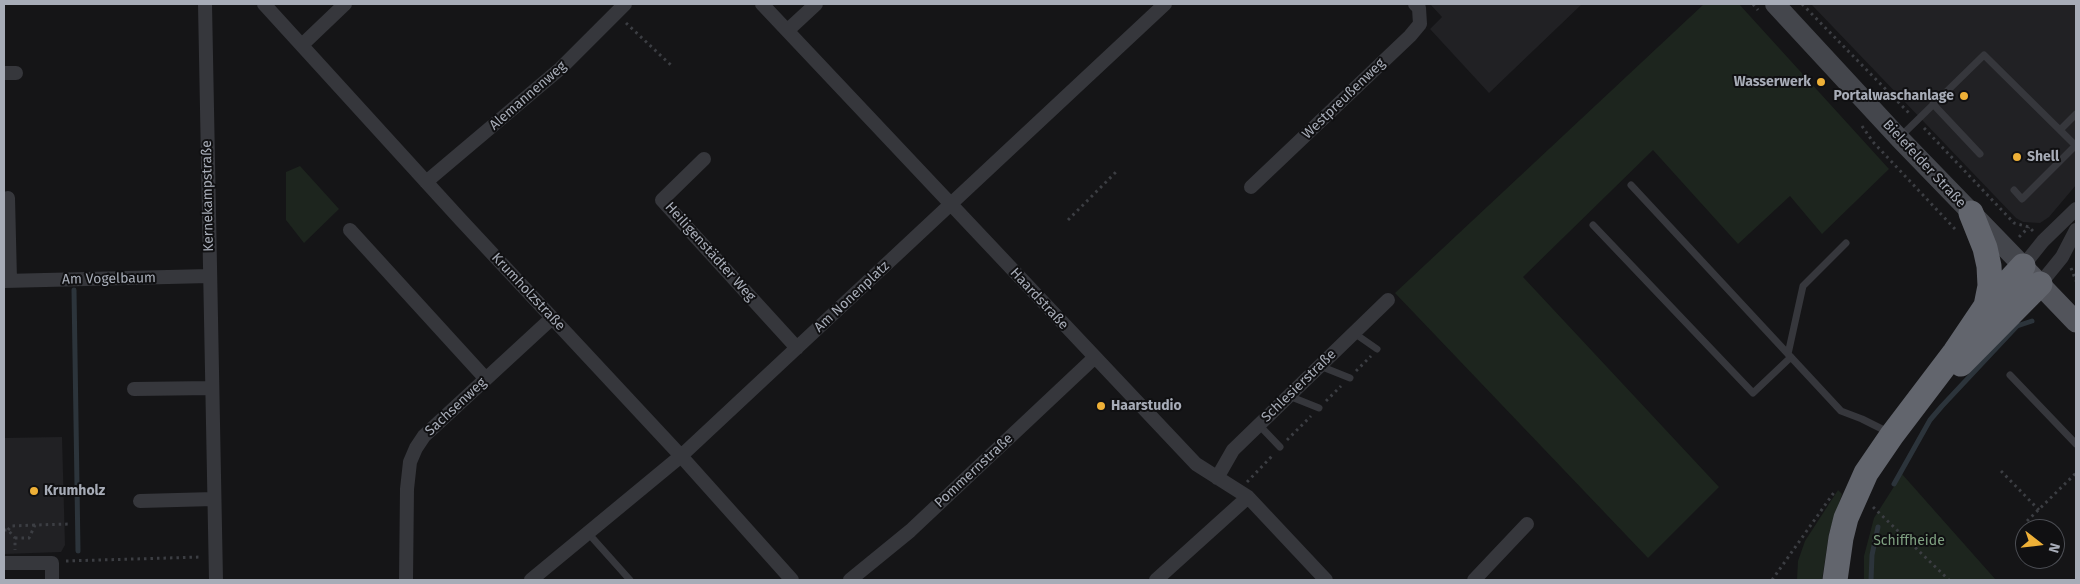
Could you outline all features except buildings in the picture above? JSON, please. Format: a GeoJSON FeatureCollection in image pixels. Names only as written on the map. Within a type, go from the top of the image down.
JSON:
{"type":"FeatureCollection","features":[{"type":"Feature","properties":{"kind":"highway"},"geometry":{"type":"LineString","coordinates":[[1971,213],[1985,248],[1988,266],[1990,286],[1986,306]]}},
{"type":"Feature","properties":{"kind":"highway"},"geometry":{"type":"LineString","coordinates":[[1835,580],[1841,538],[1855,495],[1866,473],[1892,435],[1955,352],[1986,306],[2023,266]]}},
{"type":"Feature","properties":{"kind":"highway"},"geometry":{"type":"LineString","coordinates":[[1843,580],[1849,539],[1862,499],[1888,455],[1907,428],[1965,361],[2040,284]]}},
{"type":"Feature","properties":{"kind":"main road","name":"Bielefelder Straße"},"geometry":{"type":"LineString","coordinates":[[1775,4],[1899,138],[2076,322]]}},
{"type":"Feature","properties":{"kind":"street","name":"Kernekampstraße"},"geometry":{"type":"LineString","coordinates":[[206,4],[209,276],[216,580]]}},
{"type":"Feature","properties":{"kind":"street","name":"Krumholzstraße"},"geometry":{"type":"LineString","coordinates":[[264,4],[426,182],[681,456],[792,580]]}},
{"type":"Feature","properties":{"kind":"street"},"geometry":{"type":"LineString","coordinates":[[302,45],[345,4]]}},
{"type":"Feature","properties":{"kind":"street","name":"Haardstraße"},"geometry":{"type":"LineString","coordinates":[[762,4],[1196,464],[1243,494],[1326,580]]}},
{"type":"Feature","properties":{"kind":"street"},"geometry":{"type":"LineString","coordinates":[[788,30],[816,4]]}},
{"type":"Feature","properties":{"kind":"street","name":"Am Nonenplatz"},"geometry":{"type":"LineString","coordinates":[[531,580],[681,456],[1165,4]]}},
{"type":"Feature","properties":{"kind":"street","name":"Westpreußenweg"},"geometry":{"type":"LineString","coordinates":[[1251,187],[1410,36],[1420,24],[1419,8],[1415,4]]}},
{"type":"Feature","properties":{"kind":"street","name":"Alemannenweg"},"geometry":{"type":"LineString","coordinates":[[426,182],[561,68],[621,8]]}},
{"type":"Feature","properties":{"kind":"street","name":"Heiligenstädter Weg"},"geometry":{"type":"LineString","coordinates":[[704,159],[662,200],[797,348]]}},
{"type":"Feature","properties":{"kind":"street","name":"Am Vogelbaum"},"geometry":{"type":"LineString","coordinates":[[8,198],[7,280],[209,276]]}},
{"type":"Feature","properties":{"kind":"street"},"geometry":{"type":"LineString","coordinates":[[2023,266],[2043,241],[2076,209]]}},
{"type":"Feature","properties":{"kind":"street"},"geometry":{"type":"LineString","coordinates":[[350,230],[486,379]]}},
{"type":"Feature","properties":{"kind":"street"},"geometry":{"type":"LineString","coordinates":[[2040,284],[2062,257],[2076,230]]}},
{"type":"Feature","properties":{"kind":"street","name":"Schlesierstraße"},"geometry":{"type":"LineString","coordinates":[[1217,478],[1233,450],[1388,300]]}},
{"type":"Feature","properties":{"kind":"street","name":"Sachsenweg"},"geometry":{"type":"LineString","coordinates":[[406,580],[407,489],[410,462],[416,448],[424,436],[552,318]]}},
{"type":"Feature","properties":{"kind":"street","name":"Pommernstraße"},"geometry":{"type":"LineString","coordinates":[[850,580],[910,531],[1094,358]]}},
{"type":"Feature","properties":{"kind":"street"},"geometry":{"type":"LineString","coordinates":[[134,389],[212,388]]}},
{"type":"Feature","properties":{"kind":"street"},"geometry":{"type":"LineString","coordinates":[[1156,580],[1243,494]]}},
{"type":"Feature","properties":{"kind":"street"},"geometry":{"type":"LineString","coordinates":[[140,501],[214,499]]}},
{"type":"Feature","properties":{"kind":"street"},"geometry":{"type":"LineString","coordinates":[[1474,580],[1526,524]]}},
{"type":"Feature","properties":{"kind":"street"},"geometry":{"type":"LineString","coordinates":[[9,563],[52,563],[52,580]]}},
{"type":"Feature","properties":{"kind":"lane"},"geometry":{"type":"LineString","coordinates":[[1899,138],[1984,55],[2076,145],[2022,199],[2014,190]]}},
{"type":"Feature","properties":{"kind":"lane"},"geometry":{"type":"LineString","coordinates":[[1933,104],[1980,154]]}},
{"type":"Feature","properties":{"kind":"lane"},"geometry":{"type":"LineString","coordinates":[[2060,130],[2076,114]]}},
{"type":"Feature","properties":{"kind":"lane"},"geometry":{"type":"LineString","coordinates":[[1631,185],[1841,411],[1886,429],[1892,435]]}},
{"type":"Feature","properties":{"kind":"lane"},"geometry":{"type":"LineString","coordinates":[[1593,225],[1753,393],[1790,356],[1803,286],[1846,243]]}},
{"type":"Feature","properties":{"kind":"lane"},"geometry":{"type":"LineString","coordinates":[[1354,333],[1378,349]]}},
{"type":"Feature","properties":{"kind":"lane"},"geometry":{"type":"LineString","coordinates":[[1320,366],[1350,378]]}},
{"type":"Feature","properties":{"kind":"lane"},"geometry":{"type":"LineString","coordinates":[[2010,375],[2076,444]]}},
{"type":"Feature","properties":{"kind":"lane"},"geometry":{"type":"LineString","coordinates":[[1289,396],[1319,408]]}},
{"type":"Feature","properties":{"kind":"lane"},"geometry":{"type":"LineString","coordinates":[[1259,425],[1280,447]]}},
{"type":"Feature","properties":{"kind":"lane"},"geometry":{"type":"LineString","coordinates":[[588,533],[630,580]]}},
{"type":"Feature","properties":{"kind":"path"},"geometry":{"type":"LineString","coordinates":[[621,8],[673,67]]}},
{"type":"Feature","properties":{"kind":"path"},"geometry":{"type":"LineString","coordinates":[[1068,220],[1116,172]]}},
{"type":"Feature","properties":{"kind":"path"},"geometry":{"type":"LineString","coordinates":[[1243,494],[1280,447],[1378,349]]}},
{"type":"Feature","properties":{"kind":"path"},"geometry":{"type":"LineString","coordinates":[[2001,471],[2039,510]]}},
{"type":"Feature","properties":{"kind":"path"},"geometry":{"type":"LineString","coordinates":[[2029,519],[2076,473]]}},
{"type":"Feature","properties":{"kind":"path"},"geometry":{"type":"LineString","coordinates":[[1772,580],[1836,490]]}},
{"type":"Feature","properties":{"kind":"path"},"geometry":{"type":"LineString","coordinates":[[1862,499],[1890,521],[1949,580]]}},
{"type":"Feature","properties":{"kind":"path"},"geometry":{"type":"LineString","coordinates":[[35,525],[29,538],[15,538],[6,530],[11,526],[35,525],[70,524]]}},
{"type":"Feature","properties":{"kind":"path"},"geometry":{"type":"LineString","coordinates":[[9,563],[15,538]]}},
{"type":"Feature","properties":{"kind":"path"},"geometry":{"type":"LineString","coordinates":[[52,563],[216,557]]}},
{"type":"Feature","properties":{"kind":"shaded area"},"geometry":{"type":"Polygon","coordinates":[[[1430,4],[1582,4],[1489,93],[1430,29],[1442,17],[1430,4]]]}},
{"type":"Feature","properties":{"kind":"shaded area"},"geometry":{"type":"Polygon","coordinates":[[[1811,4],[2076,4],[2076,185],[2049,217],[2040,223],[2023,222],[2016,218],[1811,4]]]}},
{"type":"Feature","properties":{"kind":"shaded area","name":"Krumholz"},"geometry":{"type":"Polygon","coordinates":[[[62,437],[65,545],[61,552],[4,554],[4,438],[62,437]]]}},
{"type":"Feature","properties":{"kind":"green space"},"geometry":{"type":"Polygon","coordinates":[[[1704,4],[1739,4],[1889,169],[1822,234],[1790,196],[1738,244],[1653,150],[1523,277],[1719,487],[1648,558],[1395,293],[1704,4]]]}},
{"type":"Feature","properties":{"kind":"green space"},"geometry":{"type":"Polygon","coordinates":[[[300,166],[339,209],[304,243],[286,220],[286,172],[300,166]]]}},
{"type":"Feature","properties":{"kind":"green space","name":"Schiffheide"},"geometry":{"type":"Polygon","coordinates":[[[1902,474],[1996,580],[1864,580],[1864,556],[1874,518],[1902,474]]]}},
{"type":"Feature","properties":{"kind":"green space"},"geometry":{"type":"Polygon","coordinates":[[[1838,490],[1842,494],[1829,533],[1822,580],[1797,580],[1798,561],[1805,541],[1838,490]]]}},
{"type":"Feature","properties":{"kind":"waterway"},"geometry":{"type":"LineString","coordinates":[[74,290],[78,551]]}},
{"type":"Feature","properties":{"kind":"waterway"},"geometry":{"type":"LineString","coordinates":[[1894,484],[1930,420],[2017,326],[2032,321]]}},
{"type":"Feature","properties":{"kind":"waterway"},"geometry":{"type":"LineString","coordinates":[[1871,580],[1872,555],[1878,527]]}},
{"type":"Feature","properties":{"kind":"place","name":"Wasserwerk"},"geometry":{"type":"Point","coordinates":[1821,82]}},
{"type":"Feature","properties":{"kind":"place","name":"Portalwaschanlage"},"geometry":{"type":"Point","coordinates":[1964,96]}},
{"type":"Feature","properties":{"kind":"place","name":"Shell"},"geometry":{"type":"Point","coordinates":[2017,157]}},
{"type":"Feature","properties":{"kind":"place","name":"Haarstudio"},"geometry":{"type":"Point","coordinates":[1101,406]}},
{"type":"Feature","properties":{"kind":"place","name":"Krumholz"},"geometry":{"type":"Point","coordinates":[34,491]}}]}
